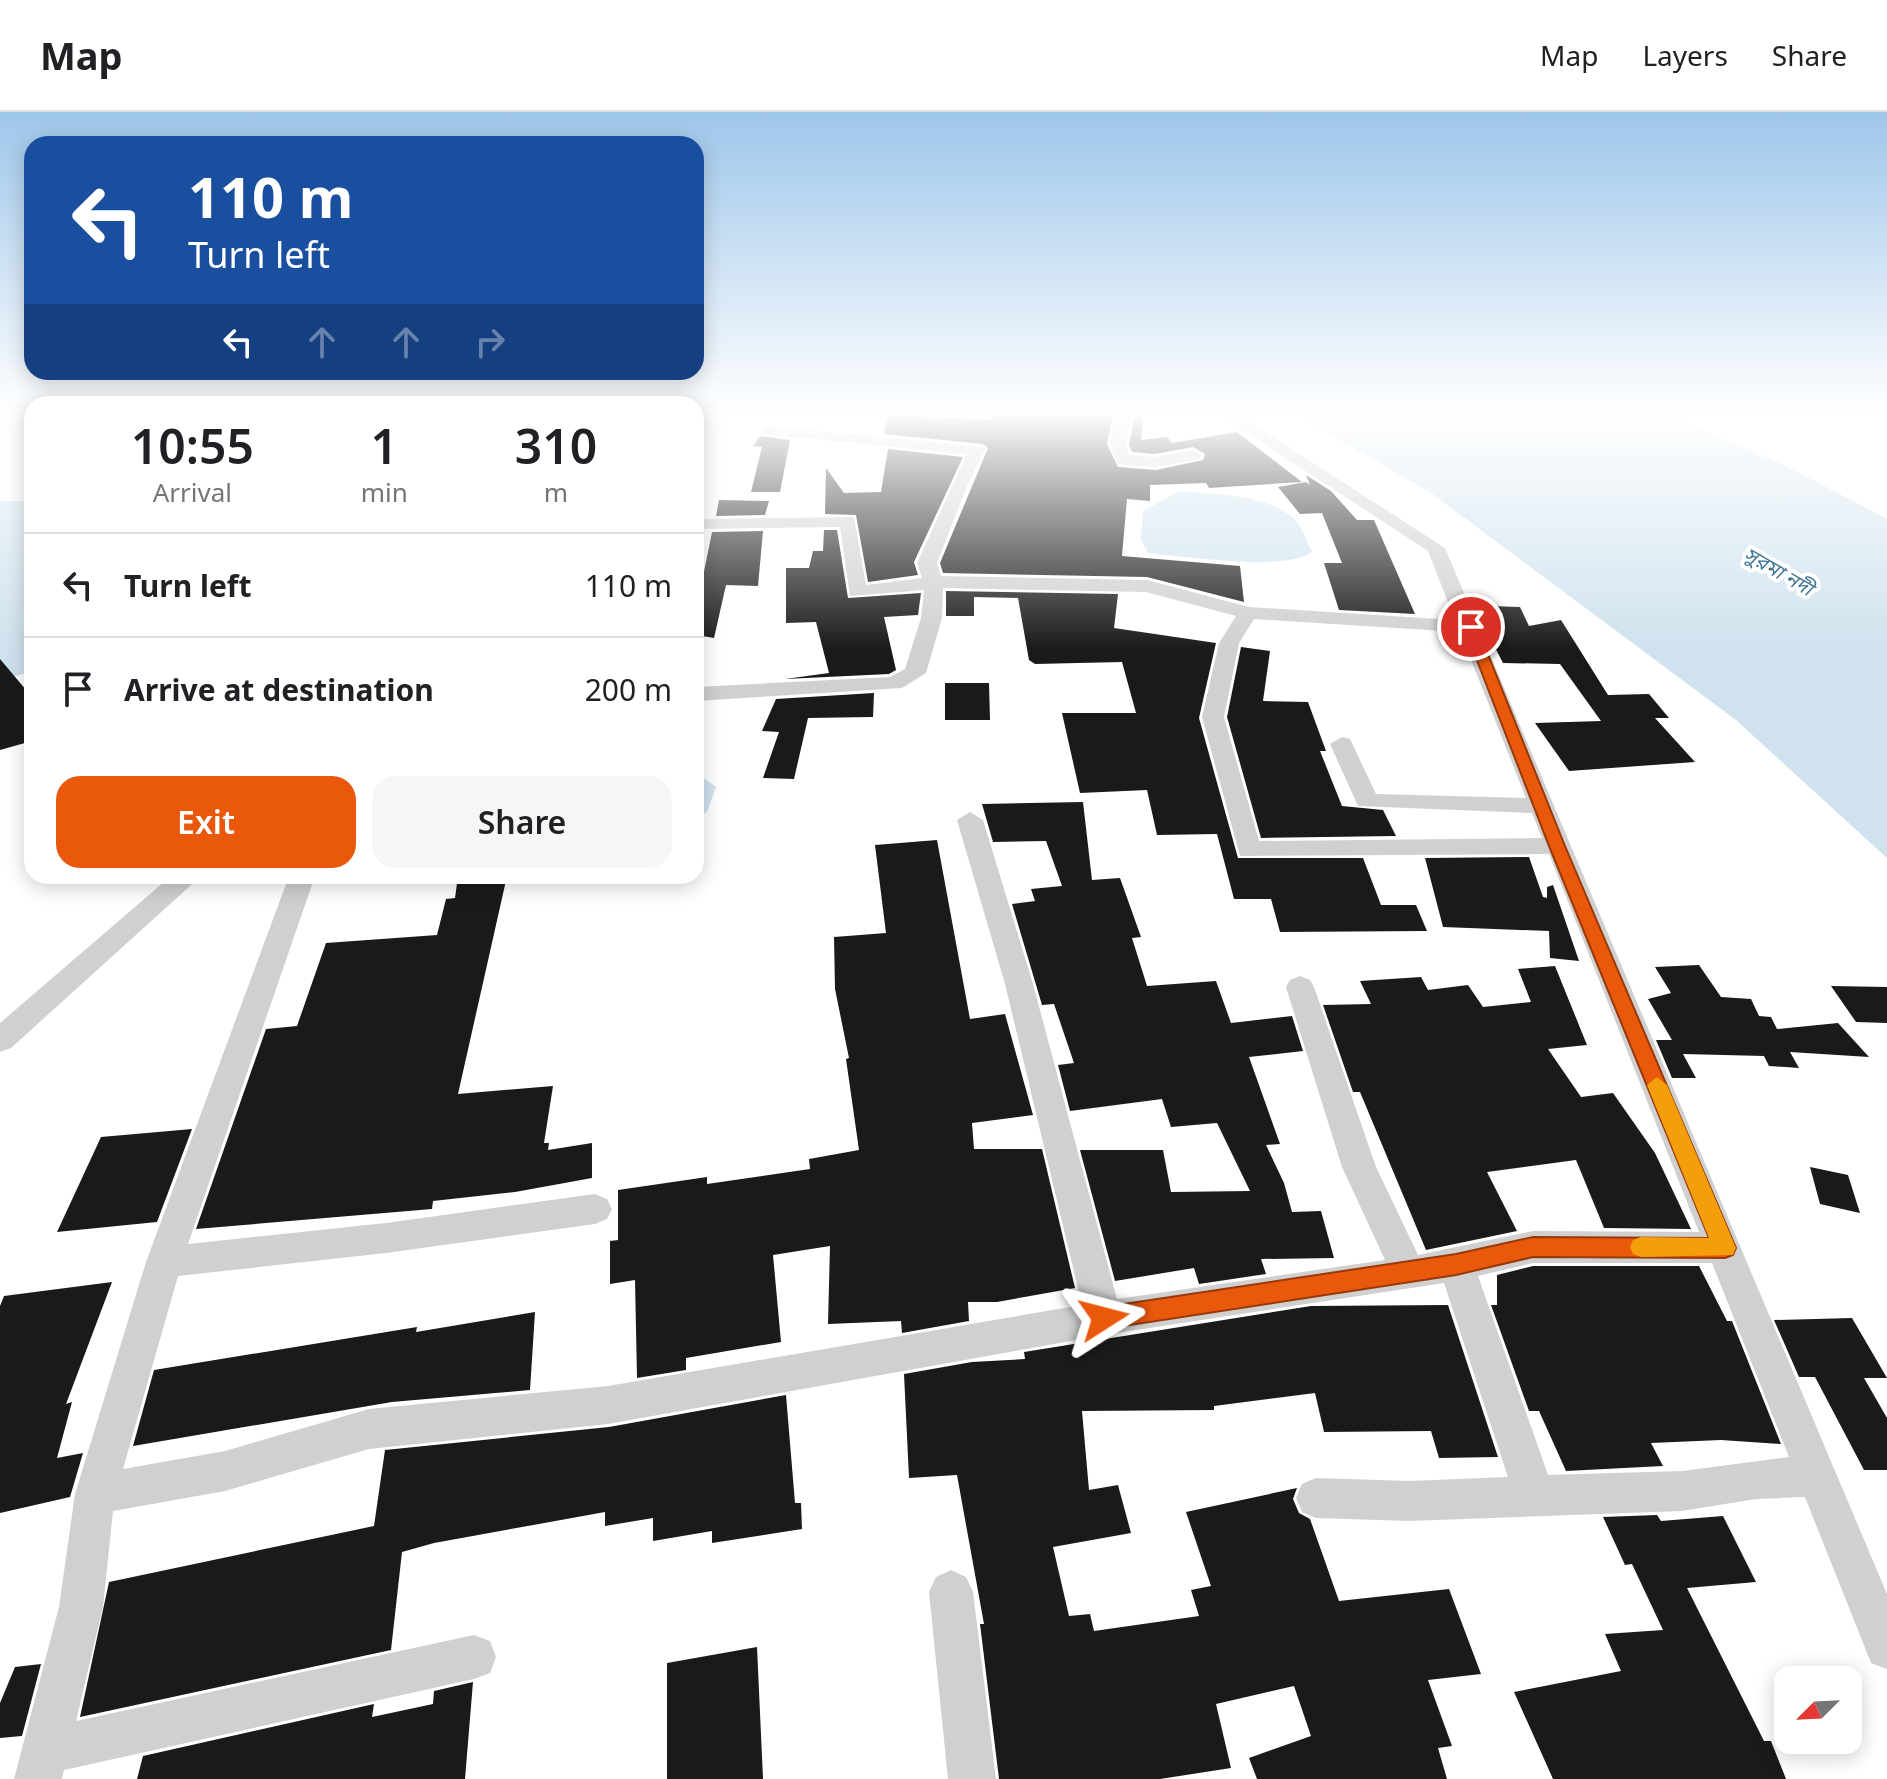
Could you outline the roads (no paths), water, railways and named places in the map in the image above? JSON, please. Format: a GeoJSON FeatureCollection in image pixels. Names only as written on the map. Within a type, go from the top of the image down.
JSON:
{"type":"FeatureCollection","features":[{"type":"Feature","properties":{"kind":"street"},"geometry":{"type":"LineString","coordinates":[[704,694],[894,683],[915,673],[932,619],[936,582],[927,563],[955,493]]}},
{"type":"Feature","properties":{"kind":"street"},"geometry":{"type":"LineString","coordinates":[[1350,493],[1436,548],[1887,1647]]}},
{"type":"Feature","properties":{"kind":"street"},"geometry":{"type":"LineString","coordinates":[[704,524],[848,521],[857,592],[936,582],[1147,586],[1248,613],[1471,627]]}},
{"type":"Feature","properties":{"kind":"street"},"geometry":{"type":"LineString","coordinates":[[1248,613],[1229,643],[1213,717],[1249,850],[1557,846]]}},
{"type":"Feature","properties":{"kind":"street"},"geometry":{"type":"LineString","coordinates":[[1342,744],[1367,801],[1541,806]]}},
{"type":"Feature","properties":{"kind":"street"},"geometry":{"type":"LineString","coordinates":[[970,820],[1019,984],[1104,1318]]}},
{"type":"Feature","properties":{"kind":"street"},"geometry":{"type":"LineString","coordinates":[[0,1040],[179,884]]}},
{"type":"Feature","properties":{"kind":"street"},"geometry":{"type":"LineString","coordinates":[[299,884],[164,1262],[95,1494],[81,1607],[42,1765],[474,1657]]}},
{"type":"Feature","properties":{"kind":"street"},"geometry":{"type":"LineString","coordinates":[[1300,987],[1359,1167],[1407,1270]]}},
{"type":"Feature","properties":{"kind":"street"},"geometry":{"type":"LineString","coordinates":[[164,1262],[386,1238],[595,1209]]}},
{"type":"Feature","properties":{"kind":"street"},"geometry":{"type":"LineString","coordinates":[[95,1494],[225,1471],[369,1429],[608,1405],[1104,1318],[1456,1265],[1533,1247],[1725,1248]]}},
{"type":"Feature","properties":{"kind":"street"},"geometry":{"type":"LineString","coordinates":[[1456,1265],[1534,1495]]}},
{"type":"Feature","properties":{"kind":"street"},"geometry":{"type":"LineString","coordinates":[[1316,1498],[1409,1501],[1682,1491],[1756,1479],[1817,1476]]}},
{"type":"Feature","properties":{"kind":"street"},"geometry":{"type":"LineString","coordinates":[[951,1592],[972,1779]]}},
{"type":"Feature","properties":{"kind":"water"},"geometry":{"type":"Polygon","coordinates":[[[1176,493],[1255,500],[1282,510],[1294,519],[1312,552],[1299,558],[1257,562],[1148,553],[1141,539],[1143,511],[1176,493]]]}},
{"type":"Feature","properties":{"kind":"water","name":"সুরমা নদী"},"geometry":{"type":"Polygon","coordinates":[[[1431,493],[1837,493],[1887,519],[1887,858],[1736,720],[1431,493]]]}},
{"type":"Feature","properties":{"kind":"water"},"geometry":{"type":"Polygon","coordinates":[[[0,501],[24,501],[24,674],[0,681],[0,501]]]}},
{"type":"Feature","properties":{"kind":"water"},"geometry":{"type":"Polygon","coordinates":[[[704,778],[716,787],[704,813],[704,778]]]}}]}
